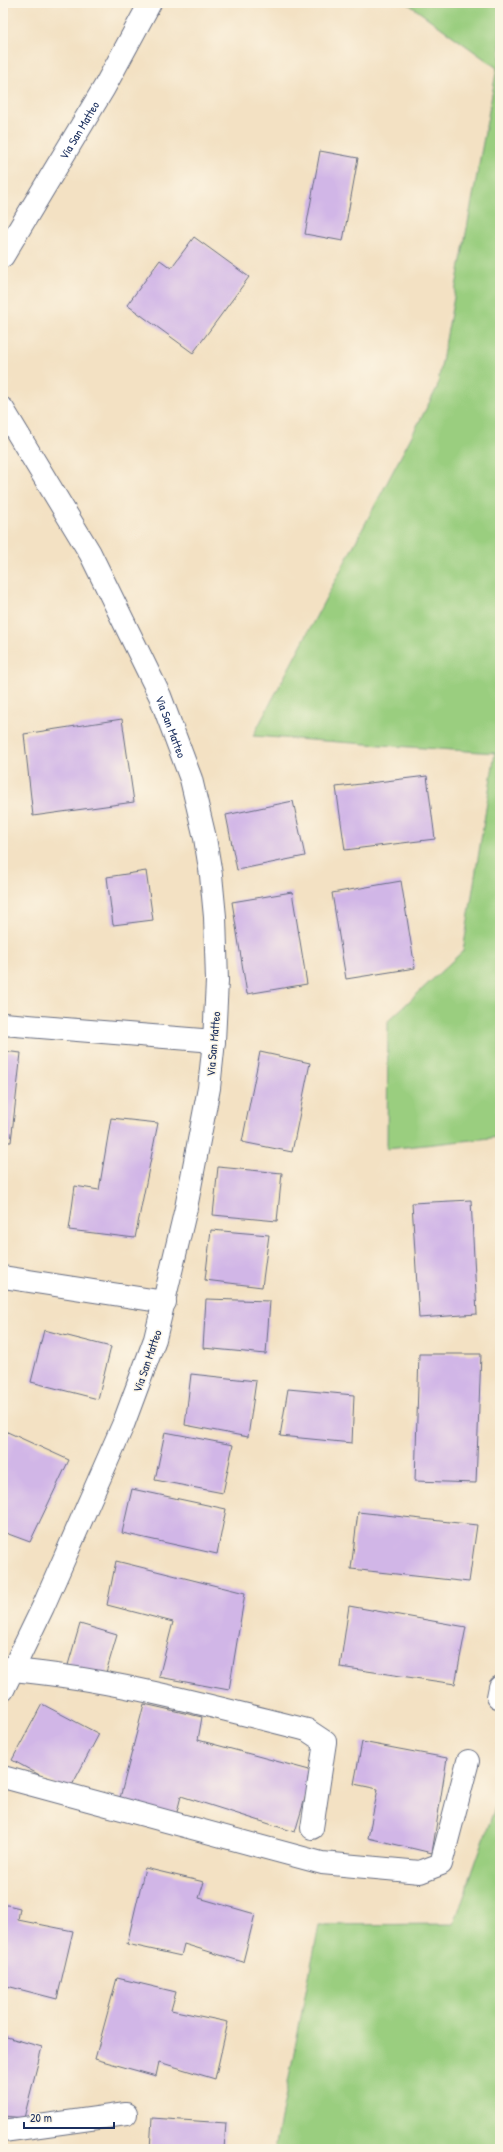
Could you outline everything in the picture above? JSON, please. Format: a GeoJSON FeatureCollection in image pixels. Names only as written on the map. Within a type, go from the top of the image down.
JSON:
{"type":"FeatureCollection","features":[{"type":"Feature","properties":{"kind":"street","name":"Via San Matteo"},"geometry":{"type":"LineString","coordinates":[[3,256],[104,88],[150,3]]}},
{"type":"Feature","properties":{"kind":"street","name":"Via San Matteo"},"geometry":{"type":"LineString","coordinates":[[3,409],[90,553],[160,696],[191,779],[205,838],[215,917],[217,981],[214,1040],[208,1096],[186,1208],[165,1302],[148,1361],[124,1425],[43,1607],[3,1690]]}},
{"type":"Feature","properties":{"kind":"street"},"geometry":{"type":"LineString","coordinates":[[3,1024],[214,1040]]}},
{"type":"Feature","properties":{"kind":"street"},"geometry":{"type":"LineString","coordinates":[[3,1277],[165,1302]]}},
{"type":"Feature","properties":{"kind":"street"},"geometry":{"type":"LineString","coordinates":[[13,1670],[60,1674],[133,1687],[307,1730],[325,1742],[312,1828]]}},
{"type":"Feature","properties":{"kind":"street"},"geometry":{"type":"LineString","coordinates":[[3,1777],[322,1863],[420,1872],[441,1864],[468,1761]]}},
{"type":"Feature","properties":{"kind":"street"},"geometry":{"type":"LineString","coordinates":[[3,2131],[126,2114]]}},
{"type":"Feature","properties":{"kind":"green space"},"geometry":{"type":"Polygon","coordinates":[[[407,3],[500,3],[500,1137],[387,1149],[388,1021],[463,951],[495,753],[253,736],[437,388],[497,68],[407,3]]]}},
{"type":"Feature","properties":{"kind":"green space"},"geometry":{"type":"Polygon","coordinates":[[[500,1793],[500,2149],[275,2149],[319,1925],[454,1924],[500,1793]]]}},
{"type":"Feature","properties":{"kind":"building"},"geometry":{"type":"Polygon","coordinates":[[[320,151],[358,158],[343,241],[305,234],[320,151]]]}},
{"type":"Feature","properties":{"kind":"building"},"geometry":{"type":"Polygon","coordinates":[[[194,237],[249,277],[193,353],[127,305],[160,260],[171,268],[194,237]]]}},
{"type":"Feature","properties":{"kind":"building"},"geometry":{"type":"Polygon","coordinates":[[[122,719],[134,802],[33,816],[24,734],[122,719]]]}},
{"type":"Feature","properties":{"kind":"building"},"geometry":{"type":"Polygon","coordinates":[[[427,776],[435,839],[345,850],[336,787],[427,776]]]}},
{"type":"Feature","properties":{"kind":"building"},"geometry":{"type":"Polygon","coordinates":[[[293,801],[305,856],[237,870],[226,815],[293,801]]]}},
{"type":"Feature","properties":{"kind":"building"},"geometry":{"type":"Polygon","coordinates":[[[146,871],[153,920],[113,925],[107,877],[146,871]]]}},
{"type":"Feature","properties":{"kind":"building"},"geometry":{"type":"Polygon","coordinates":[[[401,881],[415,968],[346,979],[332,893],[401,881]]]}},
{"type":"Feature","properties":{"kind":"building"},"geometry":{"type":"Polygon","coordinates":[[[292,892],[307,984],[247,994],[232,902],[292,892]]]}},
{"type":"Feature","properties":{"kind":"building"},"geometry":{"type":"Polygon","coordinates":[[[3,1051],[21,1053],[11,1142],[3,1142],[3,1051]]]}},
{"type":"Feature","properties":{"kind":"building"},"geometry":{"type":"Polygon","coordinates":[[[260,1052],[310,1063],[292,1152],[242,1142],[260,1052]]]}},
{"type":"Feature","properties":{"kind":"building"},"geometry":{"type":"Polygon","coordinates":[[[111,1118],[158,1123],[135,1238],[69,1230],[75,1186],[99,1190],[111,1118]]]}},
{"type":"Feature","properties":{"kind":"building"},"geometry":{"type":"Polygon","coordinates":[[[218,1167],[282,1173],[277,1221],[213,1215],[218,1167]]]}},
{"type":"Feature","properties":{"kind":"building"},"geometry":{"type":"Polygon","coordinates":[[[471,1200],[477,1314],[419,1318],[412,1203],[471,1200]]]}},
{"type":"Feature","properties":{"kind":"building"},"geometry":{"type":"Polygon","coordinates":[[[211,1230],[269,1235],[262,1287],[205,1280],[211,1230]]]}},
{"type":"Feature","properties":{"kind":"building"},"geometry":{"type":"Polygon","coordinates":[[[206,1299],[270,1301],[266,1354],[203,1348],[206,1299]]]}},
{"type":"Feature","properties":{"kind":"building"},"geometry":{"type":"Polygon","coordinates":[[[44,1330],[111,1347],[98,1399],[31,1382],[44,1330]]]}},
{"type":"Feature","properties":{"kind":"building"},"geometry":{"type":"Polygon","coordinates":[[[419,1354],[481,1354],[476,1483],[415,1481],[419,1354]]]}},
{"type":"Feature","properties":{"kind":"building"},"geometry":{"type":"Polygon","coordinates":[[[191,1374],[256,1381],[248,1437],[185,1425],[191,1374]]]}},
{"type":"Feature","properties":{"kind":"building"},"geometry":{"type":"Polygon","coordinates":[[[288,1389],[354,1395],[352,1443],[280,1436],[288,1389]]]}},
{"type":"Feature","properties":{"kind":"building"},"geometry":{"type":"Polygon","coordinates":[[[3,1430],[69,1460],[30,1542],[3,1532],[3,1430]]]}},
{"type":"Feature","properties":{"kind":"building"},"geometry":{"type":"Polygon","coordinates":[[[165,1432],[233,1445],[223,1493],[155,1480],[165,1432]]]}},
{"type":"Feature","properties":{"kind":"building"},"geometry":{"type":"Polygon","coordinates":[[[132,1489],[226,1509],[217,1554],[122,1533],[132,1489]]]}},
{"type":"Feature","properties":{"kind":"building"},"geometry":{"type":"Polygon","coordinates":[[[358,1512],[477,1525],[469,1582],[351,1569],[358,1512]]]}},
{"type":"Feature","properties":{"kind":"building"},"geometry":{"type":"Polygon","coordinates":[[[116,1561],[245,1593],[229,1690],[159,1677],[173,1622],[107,1605],[116,1561]]]}},
{"type":"Feature","properties":{"kind":"building"},"geometry":{"type":"Polygon","coordinates":[[[349,1606],[466,1627],[455,1684],[340,1667],[349,1606]]]}},
{"type":"Feature","properties":{"kind":"building"},"geometry":{"type":"Polygon","coordinates":[[[80,1624],[117,1635],[105,1676],[68,1665],[80,1624]]]}},
{"type":"Feature","properties":{"kind":"building"},"geometry":{"type":"Polygon","coordinates":[[[42,1704],[99,1734],[69,1791],[12,1760],[42,1704]]]}},
{"type":"Feature","properties":{"kind":"building"},"geometry":{"type":"Polygon","coordinates":[[[144,1704],[202,1717],[198,1740],[313,1771],[295,1832],[181,1796],[175,1820],[119,1802],[144,1704]]]}},
{"type":"Feature","properties":{"kind":"building"},"geometry":{"type":"Polygon","coordinates":[[[362,1742],[447,1758],[432,1853],[368,1838],[378,1789],[354,1784],[362,1742]]]}},
{"type":"Feature","properties":{"kind":"building"},"geometry":{"type":"Polygon","coordinates":[[[145,1868],[204,1882],[199,1898],[255,1914],[243,1962],[184,1944],[181,1956],[127,1944],[145,1868]]]}},
{"type":"Feature","properties":{"kind":"building"},"geometry":{"type":"Polygon","coordinates":[[[3,1904],[20,1908],[18,1920],[73,1931],[57,1999],[3,1985],[3,1904]]]}},
{"type":"Feature","properties":{"kind":"building"},"geometry":{"type":"Polygon","coordinates":[[[117,1978],[176,1992],[171,2010],[228,2022],[215,2079],[159,2062],[156,2076],[95,2059],[117,1978]]]}},
{"type":"Feature","properties":{"kind":"building"},"geometry":{"type":"Polygon","coordinates":[[[3,2036],[42,2047],[24,2118],[3,2116],[3,2036]]]}},
{"type":"Feature","properties":{"kind":"building"},"geometry":{"type":"Polygon","coordinates":[[[152,2118],[226,2123],[224,2149],[150,2149],[152,2118]]]}}]}
